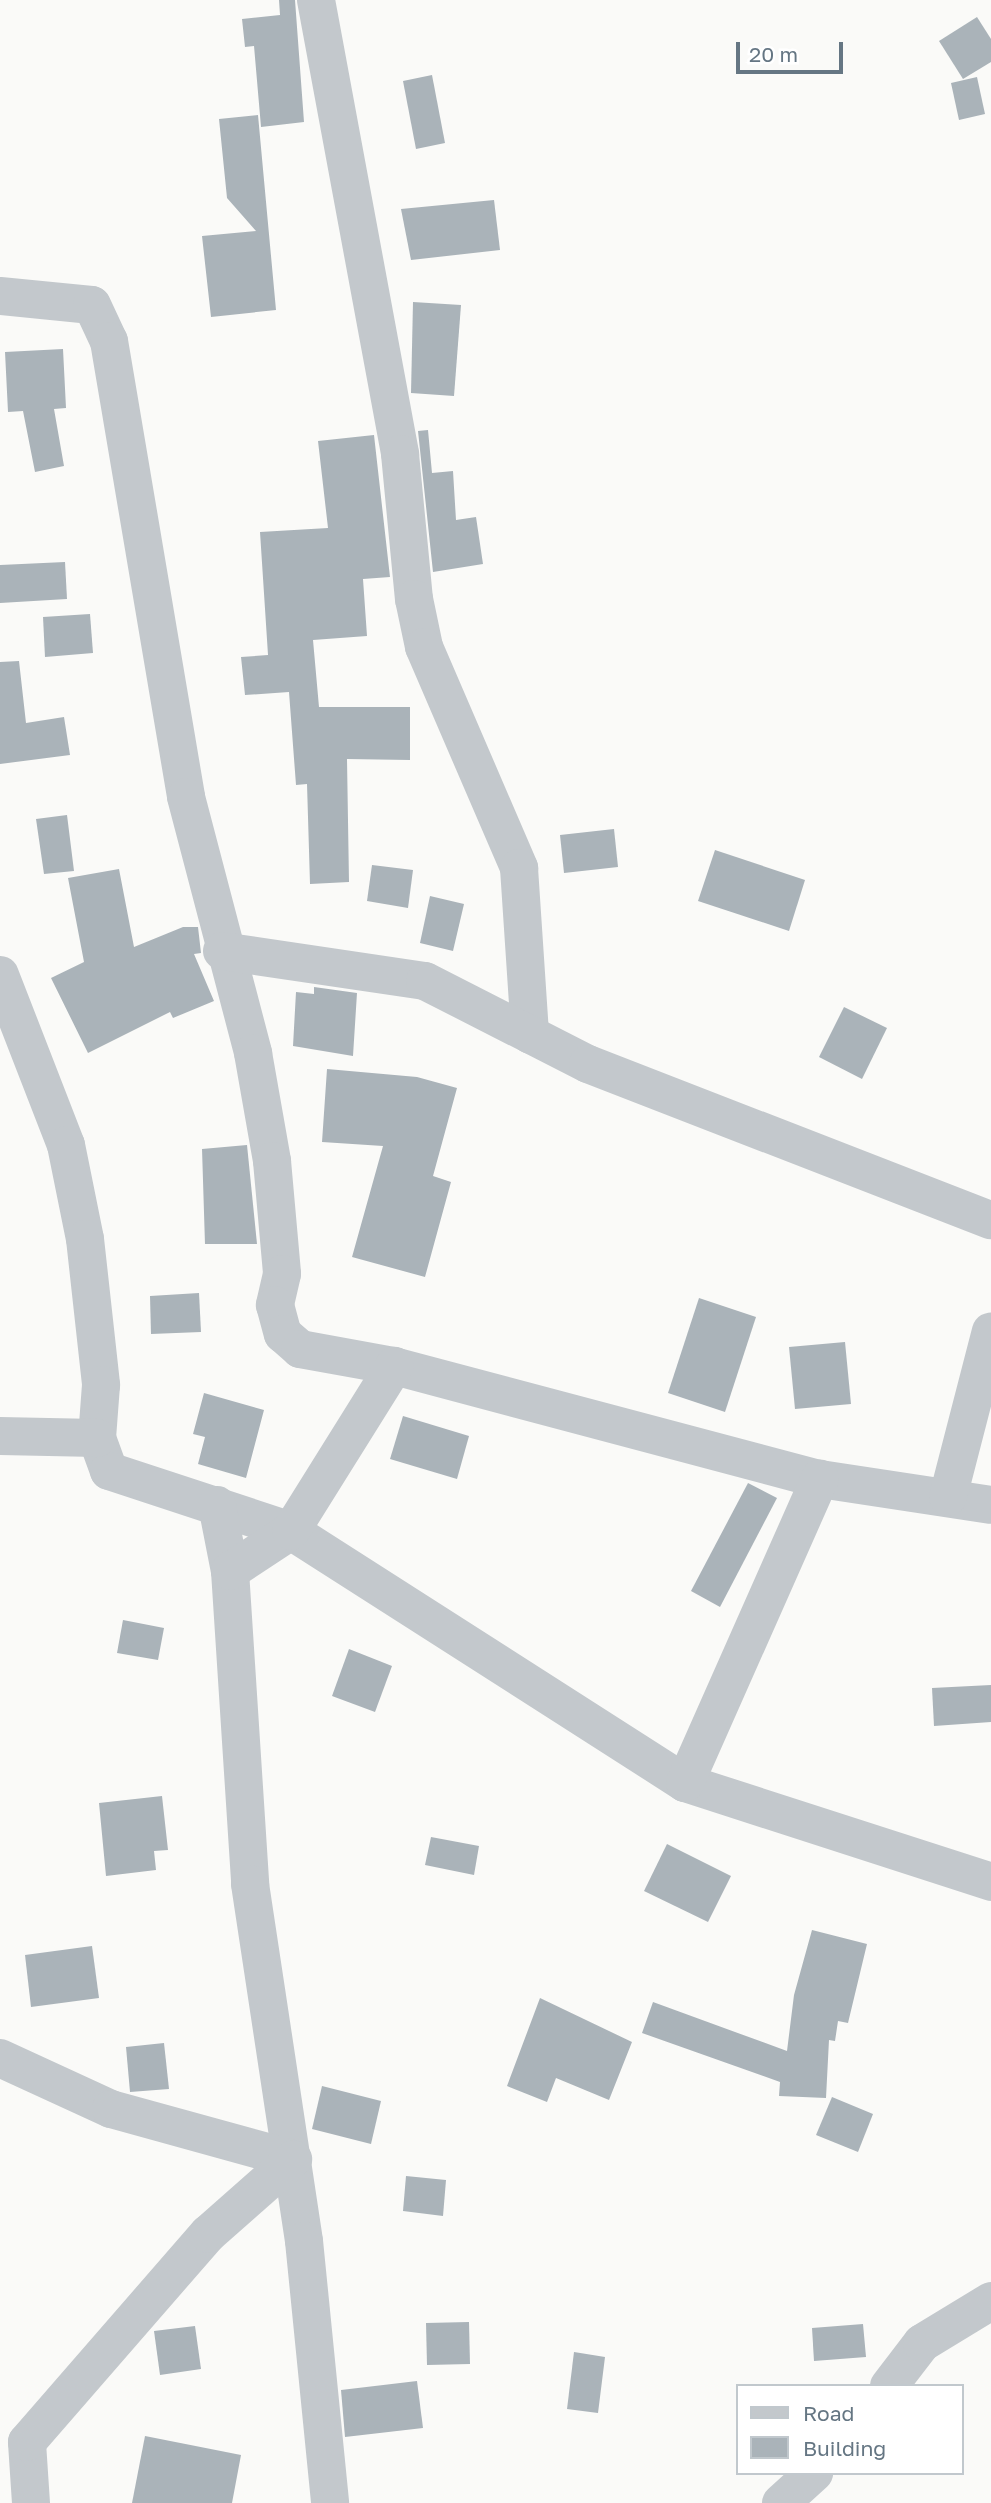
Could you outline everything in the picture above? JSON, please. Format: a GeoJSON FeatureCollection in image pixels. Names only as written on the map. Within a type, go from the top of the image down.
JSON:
{"type":"FeatureCollection","features":[{"type":"Feature","properties":{"kind":"street"},"geometry":{"type":"LineString","coordinates":[[316,0],[400,454],[419,623],[424,647],[519,868],[530,1035]]}},
{"type":"Feature","properties":{"kind":"street"},"geometry":{"type":"LineString","coordinates":[[0,296],[92,305],[109,341],[186,797],[222,951],[253,1053],[272,1161],[282,1274],[275,1305],[283,1334],[300,1349],[394,1366],[820,1479],[991,1505]]}},
{"type":"Feature","properties":{"kind":"street"},"geometry":{"type":"LineString","coordinates":[[222,951],[425,981],[588,1064],[991,1220]]}},
{"type":"Feature","properties":{"kind":"street"},"geometry":{"type":"LineString","coordinates":[[0,975],[57,1117],[85,1239],[102,1385],[97,1438],[109,1471],[291,1531],[685,1783],[991,1882]]}},
{"type":"Feature","properties":{"kind":"street"},"geometry":{"type":"LineString","coordinates":[[948,1497],[991,1331]]}},
{"type":"Feature","properties":{"kind":"street"},"geometry":{"type":"LineString","coordinates":[[230,1571],[291,1531],[394,1366]]}},
{"type":"Feature","properties":{"kind":"street"},"geometry":{"type":"LineString","coordinates":[[0,1436],[97,1438]]}},
{"type":"Feature","properties":{"kind":"street"},"geometry":{"type":"LineString","coordinates":[[685,1783],[820,1479]]}},
{"type":"Feature","properties":{"kind":"street"},"geometry":{"type":"LineString","coordinates":[[217,1505],[230,1571],[250,1884],[293,2159],[330,2503]]}},
{"type":"Feature","properties":{"kind":"street"},"geometry":{"type":"LineString","coordinates":[[0,2058],[111,2109],[293,2159]]}},
{"type":"Feature","properties":{"kind":"street"},"geometry":{"type":"LineString","coordinates":[[31,2503],[27,2442],[208,2234],[293,2159]]}},
{"type":"Feature","properties":{"kind":"street"},"geometry":{"type":"LineString","coordinates":[[891,2384],[922,2343],[991,2301]]}},
{"type":"Feature","properties":{"kind":"street"},"geometry":{"type":"LineString","coordinates":[[781,2503],[812,2475]]}},
{"type":"Feature","properties":{"kind":"building"},"geometry":{"type":"Polygon","coordinates":[[[279,0],[295,0],[304,122],[261,127],[254,46],[245,47],[242,19],[280,15],[279,0]]]}},
{"type":"Feature","properties":{"kind":"building"},"geometry":{"type":"Polygon","coordinates":[[[977,17],[991,39],[991,62],[963,79],[939,41],[977,17]]]}},
{"type":"Feature","properties":{"kind":"building"},"geometry":{"type":"Polygon","coordinates":[[[432,75],[445,143],[416,149],[403,81],[432,75]]]}},
{"type":"Feature","properties":{"kind":"building"},"geometry":{"type":"Polygon","coordinates":[[[977,77],[985,114],[959,120],[951,83],[977,77]]]}},
{"type":"Feature","properties":{"kind":"building"},"geometry":{"type":"Polygon","coordinates":[[[258,115],[276,310],[211,317],[202,236],[256,231],[227,198],[219,119],[258,115]]]}},
{"type":"Feature","properties":{"kind":"building"},"geometry":{"type":"Polygon","coordinates":[[[494,200],[500,250],[411,260],[401,209],[494,200]]]}},
{"type":"Feature","properties":{"kind":"building"},"geometry":{"type":"Polygon","coordinates":[[[413,302],[461,305],[454,396],[411,393],[413,302]]]}},
{"type":"Feature","properties":{"kind":"building"},"geometry":{"type":"Polygon","coordinates":[[[63,349],[66,408],[54,409],[64,466],[35,472],[23,411],[8,412],[5,352],[63,349]]]}},
{"type":"Feature","properties":{"kind":"building"},"geometry":{"type":"Polygon","coordinates":[[[428,430],[432,473],[453,471],[456,520],[476,517],[483,564],[433,572],[418,431],[428,430]]]}},
{"type":"Feature","properties":{"kind":"building"},"geometry":{"type":"Polygon","coordinates":[[[374,435],[390,577],[363,579],[367,636],[313,640],[319,707],[410,707],[410,760],[347,759],[349,882],[310,884],[307,784],[296,785],[289,692],[245,695],[241,657],[268,655],[260,532],[328,528],[318,441],[374,435]]]}},
{"type":"Feature","properties":{"kind":"building"},"geometry":{"type":"Polygon","coordinates":[[[65,562],[67,599],[0,603],[0,565],[65,562]]]}},
{"type":"Feature","properties":{"kind":"building"},"geometry":{"type":"Polygon","coordinates":[[[90,614],[93,653],[45,657],[43,617],[90,614]]]}},
{"type":"Feature","properties":{"kind":"building"},"geometry":{"type":"Polygon","coordinates":[[[19,661],[26,723],[64,717],[70,755],[0,764],[0,662],[19,661]]]}},
{"type":"Feature","properties":{"kind":"building"},"geometry":{"type":"Polygon","coordinates":[[[67,815],[74,871],[44,874],[36,819],[67,815]]]}},
{"type":"Feature","properties":{"kind":"building"},"geometry":{"type":"Polygon","coordinates":[[[614,829],[618,867],[564,873],[560,835],[614,829]]]}},
{"type":"Feature","properties":{"kind":"building"},"geometry":{"type":"Polygon","coordinates":[[[715,850],[805,880],[789,931],[698,901],[715,850]]]}},
{"type":"Feature","properties":{"kind":"building"},"geometry":{"type":"Polygon","coordinates":[[[372,865],[413,870],[408,908],[367,901],[372,865]]]}},
{"type":"Feature","properties":{"kind":"building"},"geometry":{"type":"Polygon","coordinates":[[[119,869],[134,947],[183,927],[198,927],[201,953],[194,954],[214,1001],[173,1018],[170,1012],[88,1053],[51,978],[84,962],[68,878],[119,869]]]}},
{"type":"Feature","properties":{"kind":"building"},"geometry":{"type":"Polygon","coordinates":[[[430,896],[464,904],[453,951],[420,943],[430,896]]]}},
{"type":"Feature","properties":{"kind":"building"},"geometry":{"type":"Polygon","coordinates":[[[314,987],[357,993],[353,1056],[293,1046],[296,992],[314,994],[314,987]]]}},
{"type":"Feature","properties":{"kind":"building"},"geometry":{"type":"Polygon","coordinates":[[[844,1007],[887,1028],[862,1079],[819,1057],[844,1007]]]}},
{"type":"Feature","properties":{"kind":"building"},"geometry":{"type":"Polygon","coordinates":[[[327,1069],[417,1077],[457,1088],[433,1176],[451,1182],[425,1277],[352,1257],[383,1146],[322,1142],[327,1069]]]}},
{"type":"Feature","properties":{"kind":"building"},"geometry":{"type":"Polygon","coordinates":[[[247,1145],[257,1244],[205,1244],[202,1149],[247,1145]]]}},
{"type":"Feature","properties":{"kind":"building"},"geometry":{"type":"Polygon","coordinates":[[[199,1293],[201,1332],[151,1334],[150,1296],[199,1293]]]}},
{"type":"Feature","properties":{"kind":"building"},"geometry":{"type":"Polygon","coordinates":[[[699,1298],[756,1317],[725,1412],[668,1393],[699,1298]]]}},
{"type":"Feature","properties":{"kind":"building"},"geometry":{"type":"Polygon","coordinates":[[[845,1342],[851,1404],[795,1409],[789,1347],[845,1342]]]}},
{"type":"Feature","properties":{"kind":"building"},"geometry":{"type":"Polygon","coordinates":[[[204,1393],[264,1410],[246,1478],[198,1464],[205,1437],[193,1434],[204,1393]]]}},
{"type":"Feature","properties":{"kind":"building"},"geometry":{"type":"Polygon","coordinates":[[[403,1416],[469,1436],[457,1479],[390,1459],[403,1416]]]}},
{"type":"Feature","properties":{"kind":"building"},"geometry":{"type":"Polygon","coordinates":[[[748,1483],[777,1498],[720,1607],[691,1591],[748,1483]]]}},
{"type":"Feature","properties":{"kind":"building"},"geometry":{"type":"Polygon","coordinates":[[[123,1620],[164,1628],[158,1660],[117,1653],[123,1620]]]}},
{"type":"Feature","properties":{"kind":"building"},"geometry":{"type":"Polygon","coordinates":[[[349,1649],[392,1666],[375,1712],[332,1696],[349,1649]]]}},
{"type":"Feature","properties":{"kind":"building"},"geometry":{"type":"Polygon","coordinates":[[[991,1685],[991,1722],[934,1726],[932,1688],[991,1685]]]}},
{"type":"Feature","properties":{"kind":"building"},"geometry":{"type":"Polygon","coordinates":[[[162,1796],[168,1850],[154,1851],[156,1870],[106,1876],[99,1803],[162,1796]]]}},
{"type":"Feature","properties":{"kind":"building"},"geometry":{"type":"Polygon","coordinates":[[[431,1837],[479,1846],[474,1875],[425,1865],[431,1837]]]}},
{"type":"Feature","properties":{"kind":"building"},"geometry":{"type":"Polygon","coordinates":[[[667,1844],[731,1876],[708,1922],[644,1891],[667,1844]]]}},
{"type":"Feature","properties":{"kind":"building"},"geometry":{"type":"Polygon","coordinates":[[[812,1930],[867,1944],[848,2023],[838,2021],[835,2041],[829,2040],[826,2098],[779,2096],[780,2082],[642,2033],[653,2002],[787,2051],[794,1995],[812,1930]]]}},
{"type":"Feature","properties":{"kind":"building"},"geometry":{"type":"Polygon","coordinates":[[[92,1946],[99,1998],[31,2007],[25,1955],[92,1946]]]}},
{"type":"Feature","properties":{"kind":"building"},"geometry":{"type":"Polygon","coordinates":[[[540,1998],[632,2042],[609,2100],[556,2078],[547,2102],[507,2086],[540,1998]]]}},
{"type":"Feature","properties":{"kind":"building"},"geometry":{"type":"Polygon","coordinates":[[[164,2043],[169,2089],[130,2092],[126,2047],[164,2043]]]}},
{"type":"Feature","properties":{"kind":"building"},"geometry":{"type":"Polygon","coordinates":[[[322,2086],[381,2101],[371,2144],[312,2129],[322,2086]]]}},
{"type":"Feature","properties":{"kind":"building"},"geometry":{"type":"Polygon","coordinates":[[[832,2097],[873,2114],[858,2152],[816,2135],[832,2097]]]}},
{"type":"Feature","properties":{"kind":"building"},"geometry":{"type":"Polygon","coordinates":[[[406,2176],[446,2180],[443,2216],[403,2211],[406,2176]]]}},
{"type":"Feature","properties":{"kind":"building"},"geometry":{"type":"Polygon","coordinates":[[[469,2322],[470,2364],[427,2365],[426,2323],[469,2322]]]}},
{"type":"Feature","properties":{"kind":"building"},"geometry":{"type":"Polygon","coordinates":[[[863,2324],[866,2357],[814,2361],[812,2328],[863,2324]]]}},
{"type":"Feature","properties":{"kind":"building"},"geometry":{"type":"Polygon","coordinates":[[[195,2326],[201,2369],[160,2375],[154,2331],[195,2326]]]}},
{"type":"Feature","properties":{"kind":"building"},"geometry":{"type":"Polygon","coordinates":[[[574,2352],[605,2357],[598,2413],[567,2409],[574,2352]]]}},
{"type":"Feature","properties":{"kind":"building"},"geometry":{"type":"Polygon","coordinates":[[[417,2381],[423,2428],[345,2437],[341,2390],[417,2381]]]}},
{"type":"Feature","properties":{"kind":"building"},"geometry":{"type":"Polygon","coordinates":[[[145,2436],[241,2455],[232,2503],[132,2503],[145,2436]]]}}]}
